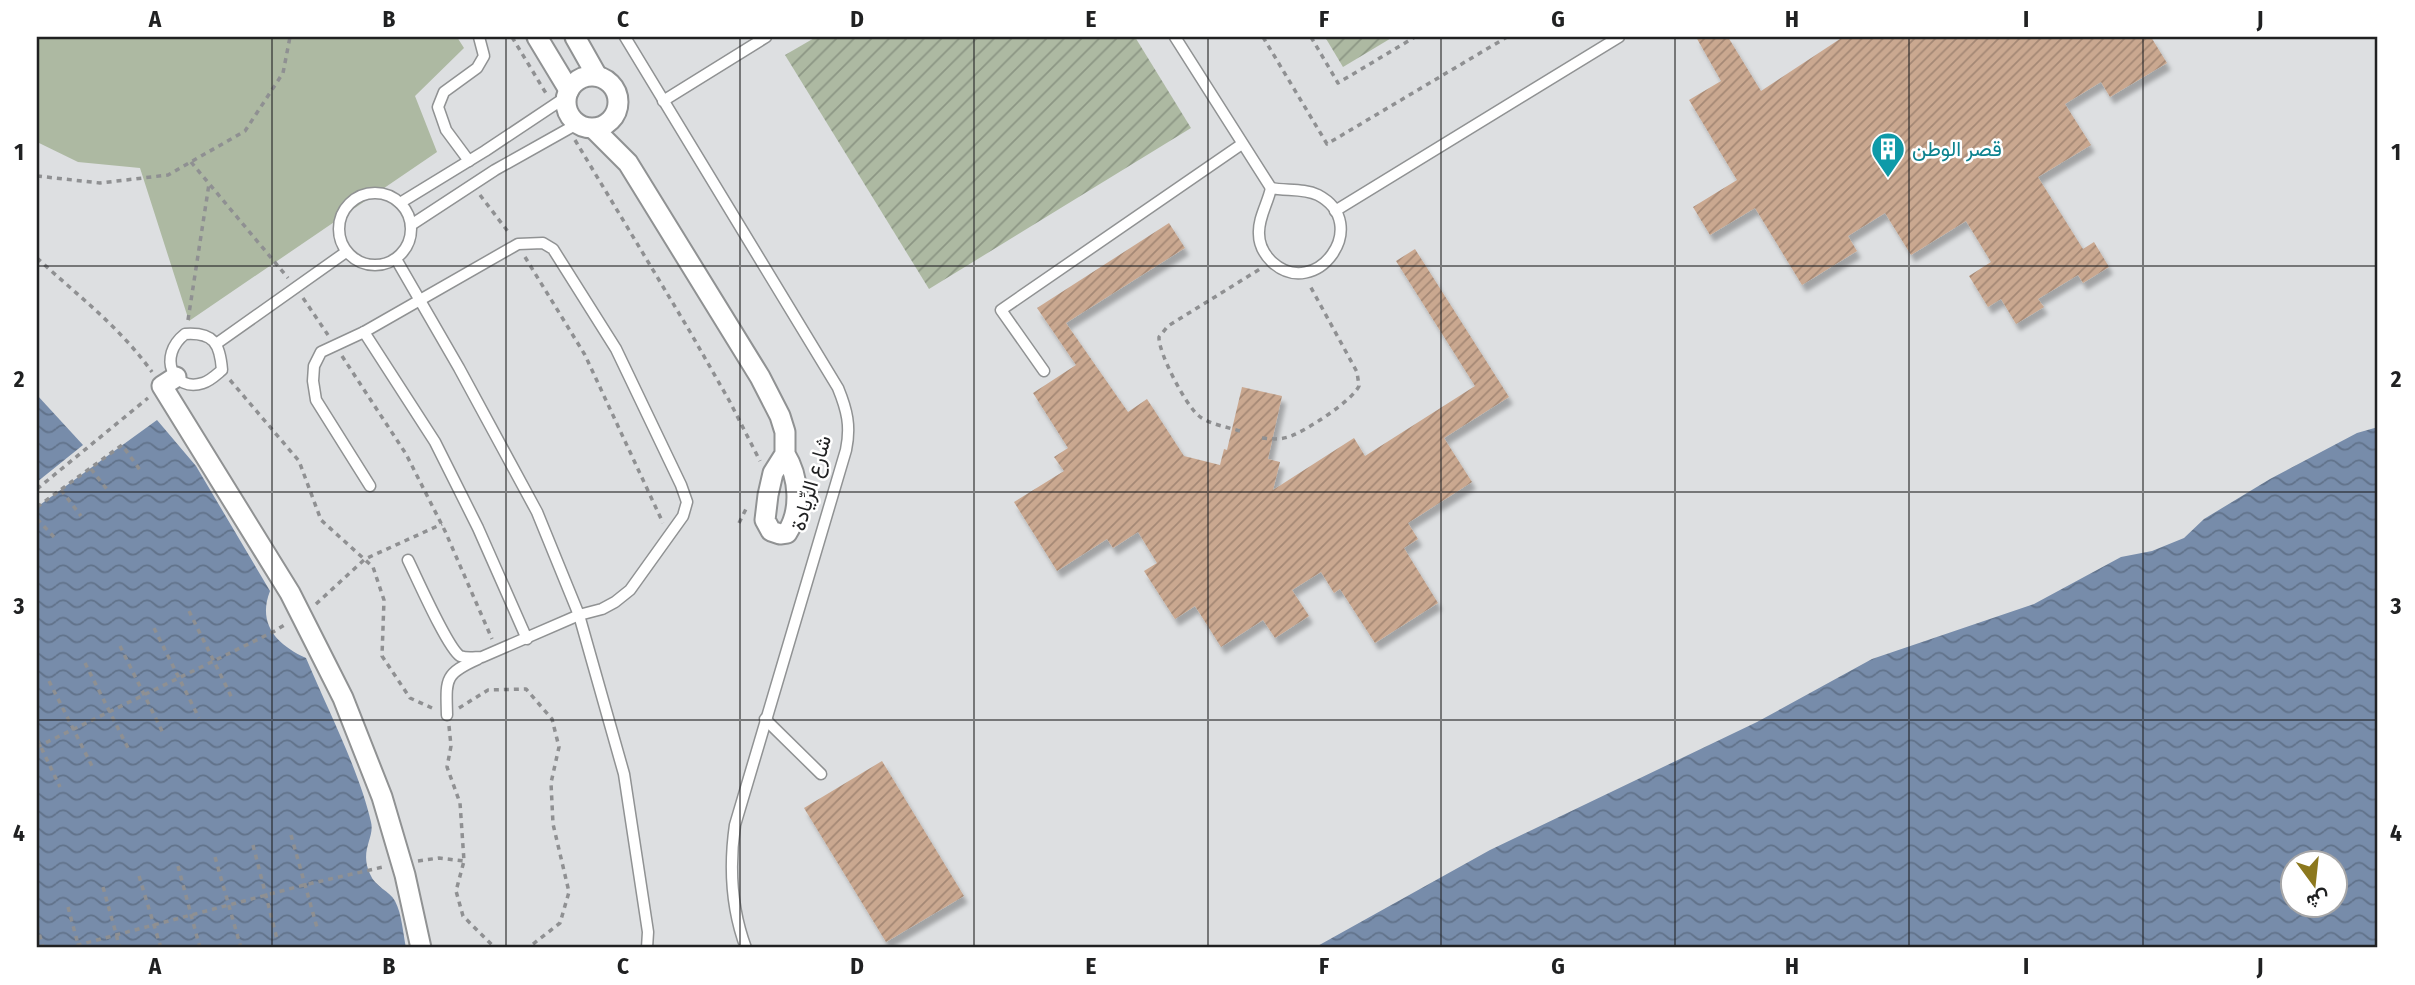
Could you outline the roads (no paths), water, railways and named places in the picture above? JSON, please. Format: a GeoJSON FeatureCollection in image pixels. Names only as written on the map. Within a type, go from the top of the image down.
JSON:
{"type":"FeatureCollection","features":[{"type":"Feature","properties":{"kind":"street"},"geometry":{"type":"LineString","coordinates":[[537,37],[568,112],[580,127],[602,127],[615,116],[618,108],[616,91],[605,79],[597,76],[580,79],[563,98]]}},
{"type":"Feature","properties":{"kind":"street"},"geometry":{"type":"LineString","coordinates":[[575,37],[597,76]]}},
{"type":"Feature","properties":{"kind":"street","name":"شارع الرِّيادة"},"geometry":{"type":"LineString","coordinates":[[615,116],[628,163],[760,377],[780,416],[785,432],[785,454]]}},
{"type":"Feature","properties":{"kind":"street","name":"شارع الرِّيادة"},"geometry":{"type":"LineString","coordinates":[[580,127],[628,163]]}},
{"type":"Feature","properties":{"kind":"street"},"geometry":{"type":"LineString","coordinates":[[169,381],[283,581],[343,698],[382,797],[405,874],[421,948]]}},
{"type":"Feature","properties":{"kind":"lane"},"geometry":{"type":"LineString","coordinates":[[469,161],[446,130],[438,107],[444,92],[477,68],[484,56],[479,37]]}},
{"type":"Feature","properties":{"kind":"lane","name":"شارع الرِّيادة"},"geometry":{"type":"LineString","coordinates":[[625,37],[838,388],[850,426],[846,450],[740,805],[732,845],[734,906],[746,948]]}},
{"type":"Feature","properties":{"kind":"lane"},"geometry":{"type":"LineString","coordinates":[[663,101],[766,37]]}},
{"type":"Feature","properties":{"kind":"lane"},"geometry":{"type":"LineString","coordinates":[[1175,37],[1271,188],[1315,194],[1326,200],[1335,211],[1341,232],[1334,253],[1327,262],[1316,269],[1303,272],[1289,271],[1272,262],[1260,245],[1258,232],[1271,188]]}},
{"type":"Feature","properties":{"kind":"lane"},"geometry":{"type":"LineString","coordinates":[[1335,211],[1619,37]]}},
{"type":"Feature","properties":{"kind":"lane"},"geometry":{"type":"LineString","coordinates":[[400,202],[469,161],[563,98]]}},
{"type":"Feature","properties":{"kind":"lane"},"geometry":{"type":"LineString","coordinates":[[411,225],[472,184],[580,127]]}},
{"type":"Feature","properties":{"kind":"lane"},"geometry":{"type":"LineString","coordinates":[[1044,371],[1001,310],[1242,144]]}},
{"type":"Feature","properties":{"kind":"lane"},"geometry":{"type":"LineString","coordinates":[[378,193],[400,202],[406,209],[411,225],[408,244],[396,259],[386,264],[364,264],[346,252],[338,229],[340,217],[355,199],[378,193]]}},
{"type":"Feature","properties":{"kind":"lane"},"geometry":{"type":"LineString","coordinates":[[370,485],[316,400],[314,366],[321,352],[364,332],[518,244],[544,243],[553,249],[616,349],[687,502],[682,516],[630,590],[615,602],[455,669],[446,687],[447,715]]}},
{"type":"Feature","properties":{"kind":"lane"},"geometry":{"type":"LineString","coordinates":[[216,344],[346,252]]}},
{"type":"Feature","properties":{"kind":"lane"},"geometry":{"type":"LineString","coordinates":[[396,259],[537,512],[579,615],[624,774],[648,932],[647,948]]}},
{"type":"Feature","properties":{"kind":"lane"},"geometry":{"type":"LineString","coordinates":[[364,332],[435,442],[478,528],[527,639]]}},
{"type":"Feature","properties":{"kind":"lane"},"geometry":{"type":"LineString","coordinates":[[185,334],[203,334],[216,344],[222,370],[200,384],[169,381],[173,345],[185,334]]}},
{"type":"Feature","properties":{"kind":"lane"},"geometry":{"type":"LineString","coordinates":[[408,560],[445,634],[459,655],[469,658],[482,657]]}},
{"type":"Feature","properties":{"kind":"lane"},"geometry":{"type":"LineString","coordinates":[[765,719],[821,774]]}},
{"type":"Feature","properties":{"kind":"water"},"geometry":{"type":"Polygon","coordinates":[[[37,395],[83,445],[37,482],[37,395]]]}},
{"type":"Feature","properties":{"kind":"water"},"geometry":{"type":"Polygon","coordinates":[[[157,420],[196,466],[270,591],[266,614],[272,632],[286,647],[306,658],[351,760],[366,802],[372,828],[367,866],[372,878],[395,901],[406,948],[37,948],[37,507],[157,420]]]}},
{"type":"Feature","properties":{"kind":"water"},"geometry":{"type":"Polygon","coordinates":[[[2378,427],[2378,948],[1314,948],[1490,850],[1757,722],[1872,659],[2034,604],[2121,557],[2152,551],[2184,538],[2204,519],[2270,479],[2357,433],[2378,427]]]}},
{"type":"Feature","properties":{"kind":"place","name":"قصر الوطن"},"geometry":{"type":"Point","coordinates":[1888,179]}}]}
